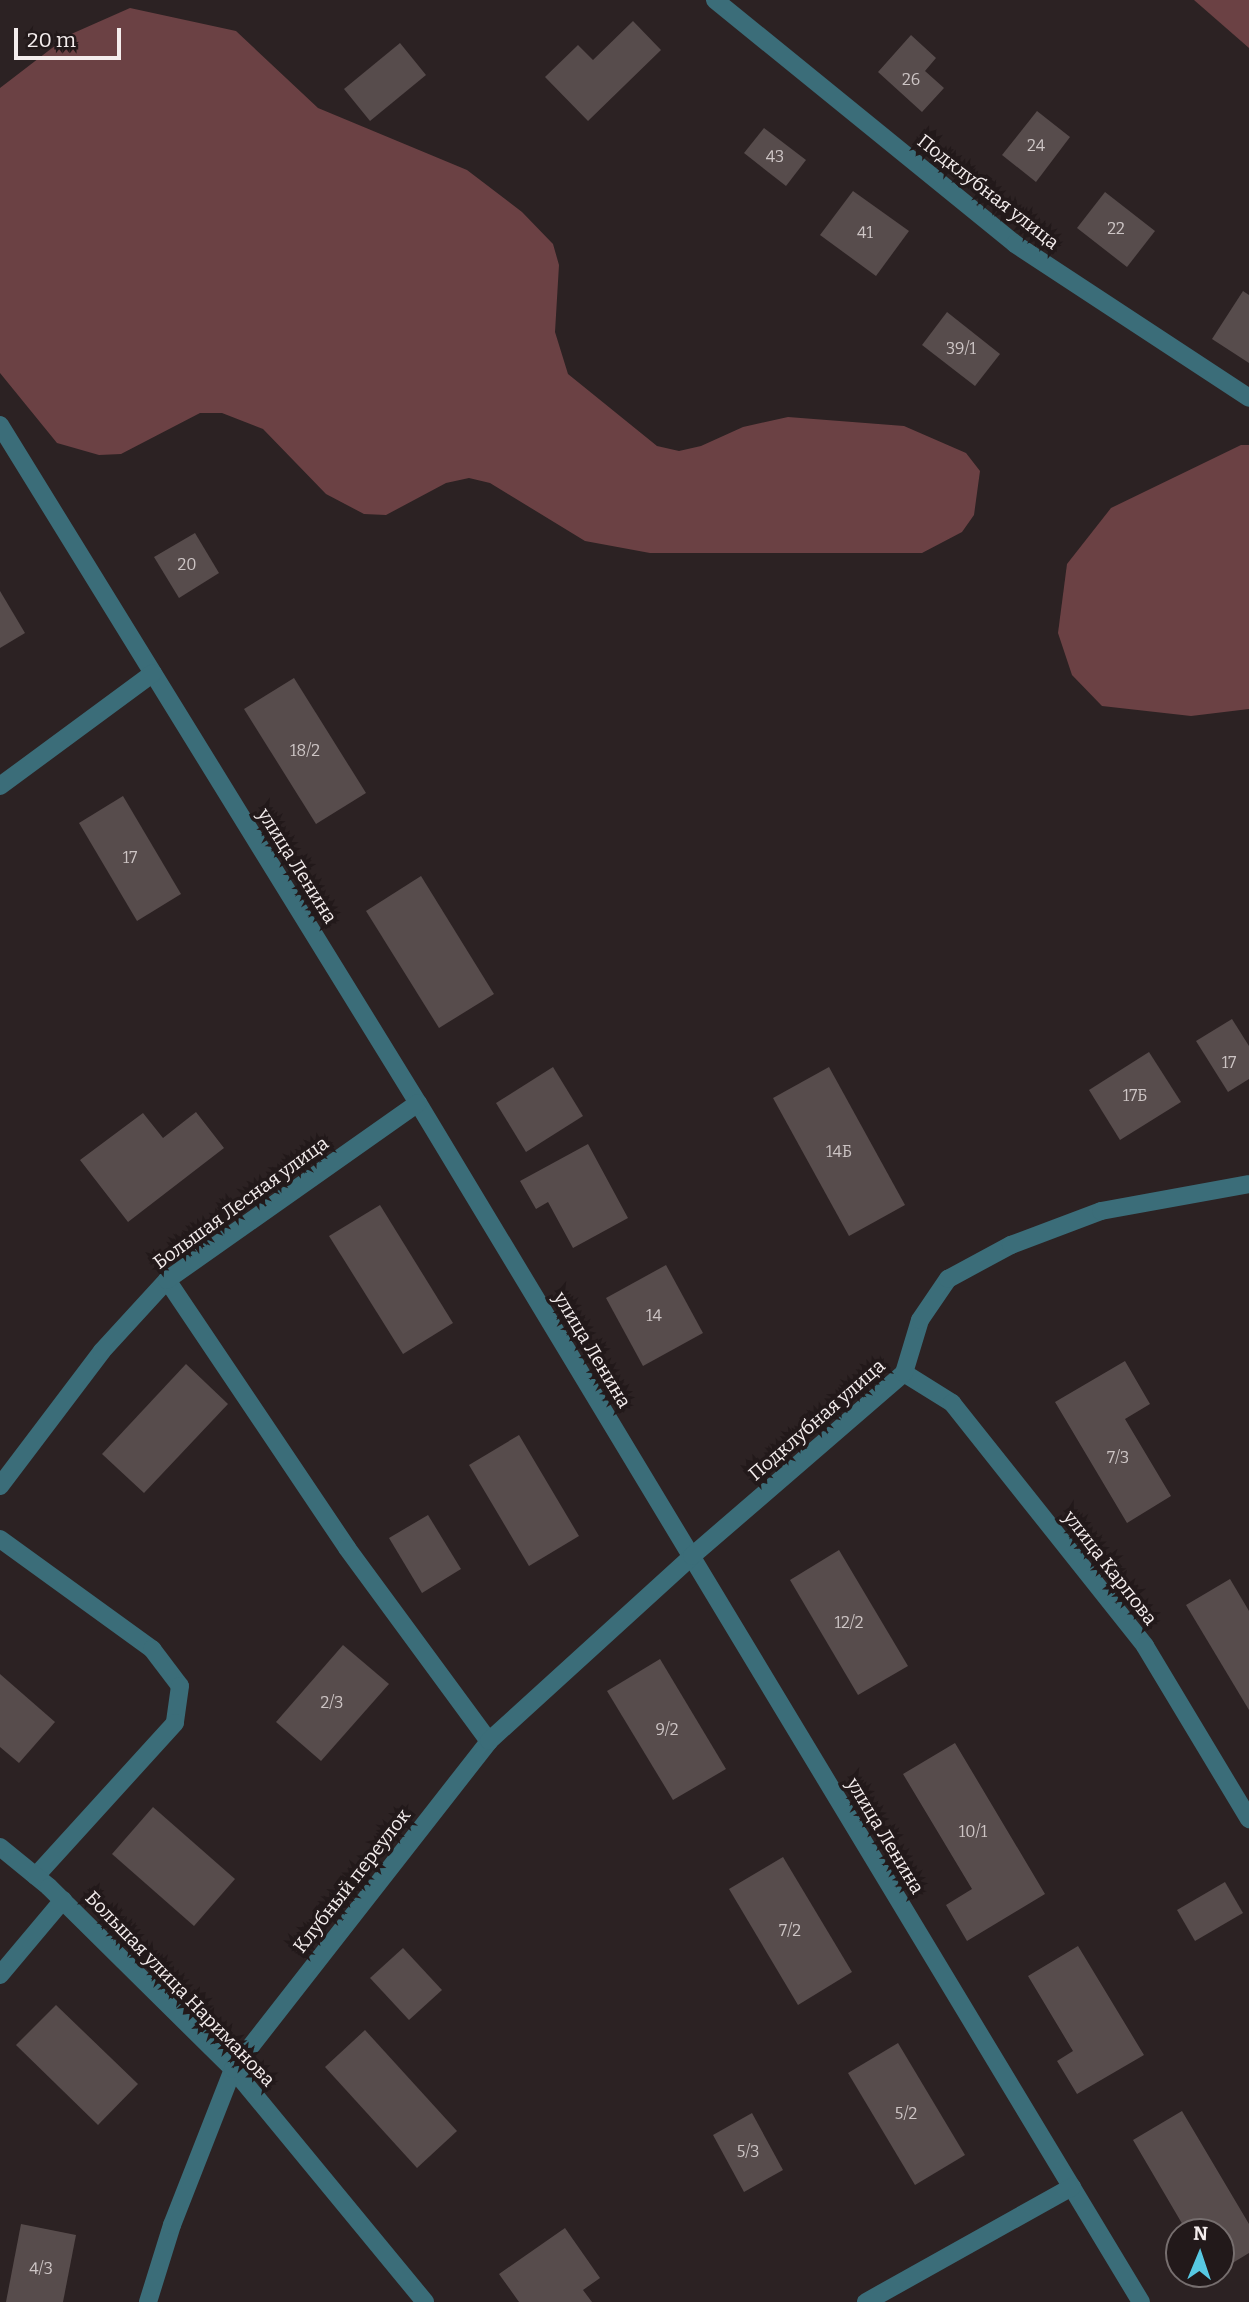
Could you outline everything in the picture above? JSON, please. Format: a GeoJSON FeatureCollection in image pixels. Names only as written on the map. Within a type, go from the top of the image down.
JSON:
{"type":"FeatureCollection","features":[{"type":"Feature","properties":{"kind":"street","name":"Подклубная улица"},"geometry":{"type":"LineString","coordinates":[[715,0],[1015,244],[1249,398]]}},
{"type":"Feature","properties":{"kind":"street","name":"улица Ленина"},"geometry":{"type":"LineString","coordinates":[[0,425],[418,1102],[1141,2302]]}},
{"type":"Feature","properties":{"kind":"street"},"geometry":{"type":"LineString","coordinates":[[0,786],[153,673]]}},
{"type":"Feature","properties":{"kind":"street","name":"Большая Лесная улица"},"geometry":{"type":"LineString","coordinates":[[0,1486],[102,1350],[167,1280],[418,1102]]}},
{"type":"Feature","properties":{"kind":"street","name":"Подклубная улица"},"geometry":{"type":"LineString","coordinates":[[692,1556],[904,1373],[920,1320],[948,1279],[1011,1245],[1101,1211],[1249,1184]]}},
{"type":"Feature","properties":{"kind":"street"},"geometry":{"type":"LineString","coordinates":[[167,1280],[347,1548],[489,1741]]}},
{"type":"Feature","properties":{"kind":"street","name":"улица Карпова"},"geometry":{"type":"LineString","coordinates":[[904,1373],[952,1403],[1145,1646],[1249,1819]]}},
{"type":"Feature","properties":{"kind":"street"},"geometry":{"type":"LineString","coordinates":[[0,1539],[152,1649],[180,1686],[176,1723],[36,1876]]}},
{"type":"Feature","properties":{"kind":"street","name":"Клубный переулок"},"geometry":{"type":"LineString","coordinates":[[148,2302],[172,2225],[233,2068],[489,1741],[692,1556]]}},
{"type":"Feature","properties":{"kind":"street","name":"Большая улица Нариманова"},"geometry":{"type":"LineString","coordinates":[[0,1847],[63,1900],[233,2068],[416,2299]]}},
{"type":"Feature","properties":{"kind":"street"},"geometry":{"type":"LineString","coordinates":[[0,1975],[63,1900]]}},
{"type":"Feature","properties":{"kind":"street"},"geometry":{"type":"LineString","coordinates":[[866,2302],[1072,2187]]}},
{"type":"Feature","properties":{"kind":"shaded area"},"geometry":{"type":"Polygon","coordinates":[[[1194,0],[1249,0],[1249,48],[1194,0]]]}},
{"type":"Feature","properties":{"kind":"shaded area"},"geometry":{"type":"Polygon","coordinates":[[[130,8],[236,31],[318,108],[467,170],[522,212],[553,244],[559,265],[555,332],[568,374],[657,446],[679,451],[701,446],[743,427],[788,417],[904,426],[966,453],[980,471],[974,515],[962,532],[922,553],[650,553],[585,541],[490,483],[469,478],[446,483],[386,515],[364,514],[326,494],[263,429],[222,413],[200,413],[121,454],[99,455],[57,443],[0,373],[0,88],[69,35],[130,8]]]}},
{"type":"Feature","properties":{"kind":"shaded area"},"geometry":{"type":"Polygon","coordinates":[[[1241,445],[1249,445],[1249,709],[1191,716],[1102,706],[1072,675],[1058,633],[1067,564],[1111,508],[1241,445]]]}},
{"type":"Feature","properties":{"kind":"building"},"geometry":{"type":"Polygon","coordinates":[[[633,21],[661,50],[588,121],[545,77],[578,45],[593,60],[633,21]]]}},
{"type":"Feature","properties":{"kind":"building"},"geometry":{"type":"Polygon","coordinates":[[[911,35],[936,58],[925,71],[944,88],[922,112],[878,72],[911,35]]]}},
{"type":"Feature","properties":{"kind":"building"},"geometry":{"type":"Polygon","coordinates":[[[400,43],[426,75],[370,121],[344,89],[400,43]]]}},
{"type":"Feature","properties":{"kind":"building"},"geometry":{"type":"Polygon","coordinates":[[[1037,111],[1070,137],[1036,182],[1002,155],[1037,111]]]}},
{"type":"Feature","properties":{"kind":"building"},"geometry":{"type":"Polygon","coordinates":[[[764,128],[806,160],[786,186],[744,153],[764,128]]]}},
{"type":"Feature","properties":{"kind":"building"},"geometry":{"type":"Polygon","coordinates":[[[853,191],[909,231],[876,276],[820,235],[853,191]]]}},
{"type":"Feature","properties":{"kind":"building"},"geometry":{"type":"Polygon","coordinates":[[[1105,192],[1155,231],[1127,267],[1077,228],[1105,192]]]}},
{"type":"Feature","properties":{"kind":"building"},"geometry":{"type":"Polygon","coordinates":[[[1243,291],[1249,295],[1249,363],[1212,339],[1243,291]]]}},
{"type":"Feature","properties":{"kind":"building"},"geometry":{"type":"Polygon","coordinates":[[[947,312],[1000,354],[975,386],[922,345],[947,312]]]}},
{"type":"Feature","properties":{"kind":"building"},"geometry":{"type":"Polygon","coordinates":[[[195,533],[219,573],[179,598],[154,557],[195,533]]]}},
{"type":"Feature","properties":{"kind":"building"},"geometry":{"type":"Polygon","coordinates":[[[0,591],[25,633],[0,648],[0,591]]]}},
{"type":"Feature","properties":{"kind":"building"},"geometry":{"type":"Polygon","coordinates":[[[294,678],[366,793],[316,824],[244,709],[294,678]]]}},
{"type":"Feature","properties":{"kind":"building"},"geometry":{"type":"Polygon","coordinates":[[[123,796],[181,894],[137,921],[79,823],[123,796]]]}},
{"type":"Feature","properties":{"kind":"building"},"geometry":{"type":"Polygon","coordinates":[[[421,876],[494,994],[439,1028],[366,911],[421,876]]]}},
{"type":"Feature","properties":{"kind":"building"},"geometry":{"type":"Polygon","coordinates":[[[1232,1019],[1249,1046],[1249,1079],[1228,1092],[1196,1041],[1232,1019]]]}},
{"type":"Feature","properties":{"kind":"building"},"geometry":{"type":"Polygon","coordinates":[[[1149,1052],[1181,1102],[1120,1140],[1089,1090],[1149,1052]]]}},
{"type":"Feature","properties":{"kind":"building"},"geometry":{"type":"Polygon","coordinates":[[[553,1067],[583,1116],[526,1152],[496,1103],[553,1067]]]}},
{"type":"Feature","properties":{"kind":"building"},"geometry":{"type":"Polygon","coordinates":[[[829,1067],[905,1205],[849,1236],[773,1098],[829,1067]]]}},
{"type":"Feature","properties":{"kind":"building"},"geometry":{"type":"Polygon","coordinates":[[[196,1112],[224,1148],[128,1222],[80,1160],[143,1113],[163,1138],[196,1112]]]}},
{"type":"Feature","properties":{"kind":"building"},"geometry":{"type":"Polygon","coordinates":[[[588,1144],[628,1218],[573,1248],[548,1202],[536,1209],[520,1181],[588,1144]]]}},
{"type":"Feature","properties":{"kind":"building"},"geometry":{"type":"Polygon","coordinates":[[[380,1205],[453,1323],[403,1354],[329,1236],[380,1205]]]}},
{"type":"Feature","properties":{"kind":"building"},"geometry":{"type":"Polygon","coordinates":[[[666,1265],[703,1333],[643,1366],[606,1298],[666,1265]]]}},
{"type":"Feature","properties":{"kind":"building"},"geometry":{"type":"Polygon","coordinates":[[[1125,1361],[1150,1404],[1125,1419],[1171,1496],[1127,1523],[1055,1402],[1125,1361]]]}},
{"type":"Feature","properties":{"kind":"building"},"geometry":{"type":"Polygon","coordinates":[[[186,1364],[228,1404],[144,1493],[102,1454],[186,1364]]]}},
{"type":"Feature","properties":{"kind":"building"},"geometry":{"type":"Polygon","coordinates":[[[519,1435],[579,1536],[529,1566],[469,1465],[519,1435]]]}},
{"type":"Feature","properties":{"kind":"building"},"geometry":{"type":"Polygon","coordinates":[[[428,1515],[461,1569],[422,1593],[389,1538],[428,1515]]]}},
{"type":"Feature","properties":{"kind":"building"},"geometry":{"type":"Polygon","coordinates":[[[839,1550],[908,1666],[858,1695],[790,1580],[839,1550]]]}},
{"type":"Feature","properties":{"kind":"building"},"geometry":{"type":"Polygon","coordinates":[[[1230,1579],[1249,1611],[1249,1710],[1186,1605],[1230,1579]]]}},
{"type":"Feature","properties":{"kind":"building"},"geometry":{"type":"Polygon","coordinates":[[[343,1645],[389,1684],[321,1761],[276,1722],[343,1645]]]}},
{"type":"Feature","properties":{"kind":"building"},"geometry":{"type":"Polygon","coordinates":[[[660,1659],[726,1769],[673,1800],[607,1691],[660,1659]]]}},
{"type":"Feature","properties":{"kind":"building"},"geometry":{"type":"Polygon","coordinates":[[[0,1674],[55,1722],[19,1763],[0,1747],[0,1674]]]}},
{"type":"Feature","properties":{"kind":"building"},"geometry":{"type":"Polygon","coordinates":[[[955,1743],[1045,1894],[967,1941],[946,1905],[972,1889],[903,1774],[955,1743]]]}},
{"type":"Feature","properties":{"kind":"building"},"geometry":{"type":"Polygon","coordinates":[[[153,1807],[235,1879],[194,1926],[112,1854],[153,1807]]]}},
{"type":"Feature","properties":{"kind":"building"},"geometry":{"type":"Polygon","coordinates":[[[783,1857],[852,1972],[798,2005],[729,1889],[783,1857]]]}},
{"type":"Feature","properties":{"kind":"building"},"geometry":{"type":"Polygon","coordinates":[[[1225,1882],[1243,1913],[1195,1941],[1177,1910],[1225,1882]]]}},
{"type":"Feature","properties":{"kind":"building"},"geometry":{"type":"Polygon","coordinates":[[[1078,1946],[1144,2055],[1077,2094],[1057,2061],[1073,2051],[1028,1976],[1078,1946]]]}},
{"type":"Feature","properties":{"kind":"building"},"geometry":{"type":"Polygon","coordinates":[[[403,1948],[442,1990],[409,2020],[370,1978],[403,1948]]]}},
{"type":"Feature","properties":{"kind":"building"},"geometry":{"type":"Polygon","coordinates":[[[56,2005],[138,2084],[98,2125],[16,2045],[56,2005]]]}},
{"type":"Feature","properties":{"kind":"building"},"geometry":{"type":"Polygon","coordinates":[[[365,2030],[457,2131],[417,2168],[325,2067],[365,2030]]]}},
{"type":"Feature","properties":{"kind":"building"},"geometry":{"type":"Polygon","coordinates":[[[898,2043],[965,2155],[915,2185],[848,2073],[898,2043]]]}},
{"type":"Feature","properties":{"kind":"building"},"geometry":{"type":"Polygon","coordinates":[[[1182,2111],[1249,2224],[1249,2253],[1235,2262],[1235,2218],[1179,2218],[1133,2140],[1182,2111]]]}},
{"type":"Feature","properties":{"kind":"building"},"geometry":{"type":"Polygon","coordinates":[[[752,2113],[783,2170],[744,2192],[713,2135],[752,2113]]]}},
{"type":"Feature","properties":{"kind":"building"},"geometry":{"type":"Polygon","coordinates":[[[21,2224],[76,2235],[63,2302],[6,2302],[21,2224]]]}},
{"type":"Feature","properties":{"kind":"building"},"geometry":{"type":"Polygon","coordinates":[[[565,2228],[600,2278],[583,2290],[592,2302],[519,2302],[499,2274],[565,2228]]]}}]}
